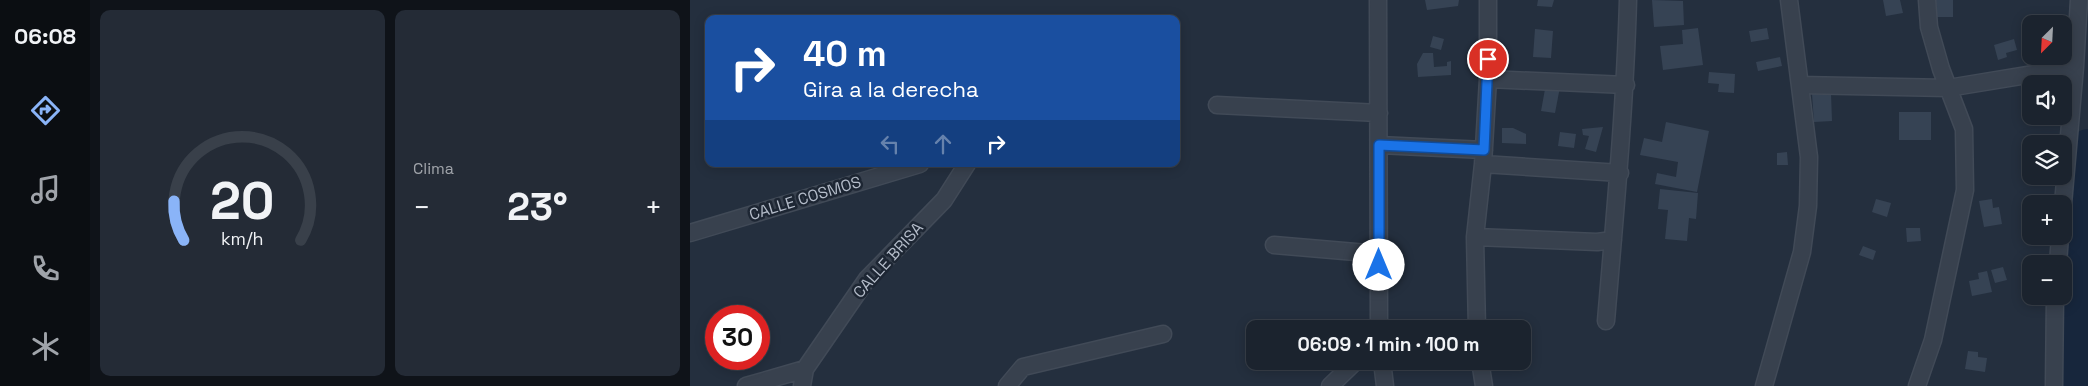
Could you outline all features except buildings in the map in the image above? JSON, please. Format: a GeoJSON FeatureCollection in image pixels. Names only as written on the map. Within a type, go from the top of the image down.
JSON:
{"type":"FeatureCollection","features":[{"type":"Feature","properties":{"kind":"street"},"geometry":{"type":"LineString","coordinates":[[1378,0],[1379,320]]}},
{"type":"Feature","properties":{"kind":"street"},"geometry":{"type":"LineString","coordinates":[[1477,320],[1476,237],[1484,157],[1488,79],[1488,0]]}},
{"type":"Feature","properties":{"kind":"street"},"geometry":{"type":"LineString","coordinates":[[1606,321],[1620,173],[1626,85],[1628,0]]}},
{"type":"Feature","properties":{"kind":"street"},"geometry":{"type":"LineString","coordinates":[[1764,386],[1802,252],[1808,206],[1809,156],[1789,0]]}},
{"type":"Feature","properties":{"kind":"street"},"geometry":{"type":"LineString","coordinates":[[1917,386],[1933,340],[1965,190],[1964,129],[1941,69],[1929,27],[1927,0]]}},
{"type":"Feature","properties":{"kind":"street"},"geometry":{"type":"LineString","coordinates":[[2064,195],[2075,67],[2078,0]]}},
{"type":"Feature","properties":{"kind":"street"},"geometry":{"type":"LineString","coordinates":[[1800,85],[1948,88],[2075,67]]}},
{"type":"Feature","properties":{"kind":"street"},"geometry":{"type":"LineString","coordinates":[[1488,79],[1626,85]]}},
{"type":"Feature","properties":{"kind":"street"},"geometry":{"type":"LineString","coordinates":[[1218,105],[1379,113]]}},
{"type":"Feature","properties":{"kind":"street"},"geometry":{"type":"LineString","coordinates":[[1379,145],[1620,173]]}},
{"type":"Feature","properties":{"kind":"street","name":"CALLE COSMOS"},"geometry":{"type":"LineString","coordinates":[[690,233],[910,167]]}},
{"type":"Feature","properties":{"kind":"street","name":"CALLE BRISA"},"geometry":{"type":"LineString","coordinates":[[802,386],[805,369],[867,279],[944,200],[965,167]]}},
{"type":"Feature","properties":{"kind":"street"},"geometry":{"type":"LineString","coordinates":[[1476,237],[1597,242],[1613,240]]}},
{"type":"Feature","properties":{"kind":"street"},"geometry":{"type":"LineString","coordinates":[[1274,245],[1379,254]]}},
{"type":"Feature","properties":{"kind":"street"},"geometry":{"type":"LineString","coordinates":[[2054,386],[2055,305]]}},
{"type":"Feature","properties":{"kind":"street"},"geometry":{"type":"LineString","coordinates":[[1007,386],[1024,367],[1163,334]]}},
{"type":"Feature","properties":{"kind":"street"},"geometry":{"type":"LineString","coordinates":[[746,386],[805,369]]}},
{"type":"Feature","properties":{"kind":"street"},"geometry":{"type":"LineString","coordinates":[[1330,386],[1347,370]]}},
{"type":"Feature","properties":{"kind":"street"},"geometry":{"type":"LineString","coordinates":[[1383,370],[1385,386]]}},
{"type":"Feature","properties":{"kind":"street"},"geometry":{"type":"LineString","coordinates":[[1481,370],[1484,386]]}},
{"type":"Feature","properties":{"kind":"waterway"},"geometry":{"type":"LineString","coordinates":[[2076,386],[2074,278],[2088,147]]}},
{"type":"Feature","properties":{"kind":"route"},"geometry":{"type":"LineString","coordinates":[[1379,265],[1379,145],[1484,150],[1488,59]]}}]}
